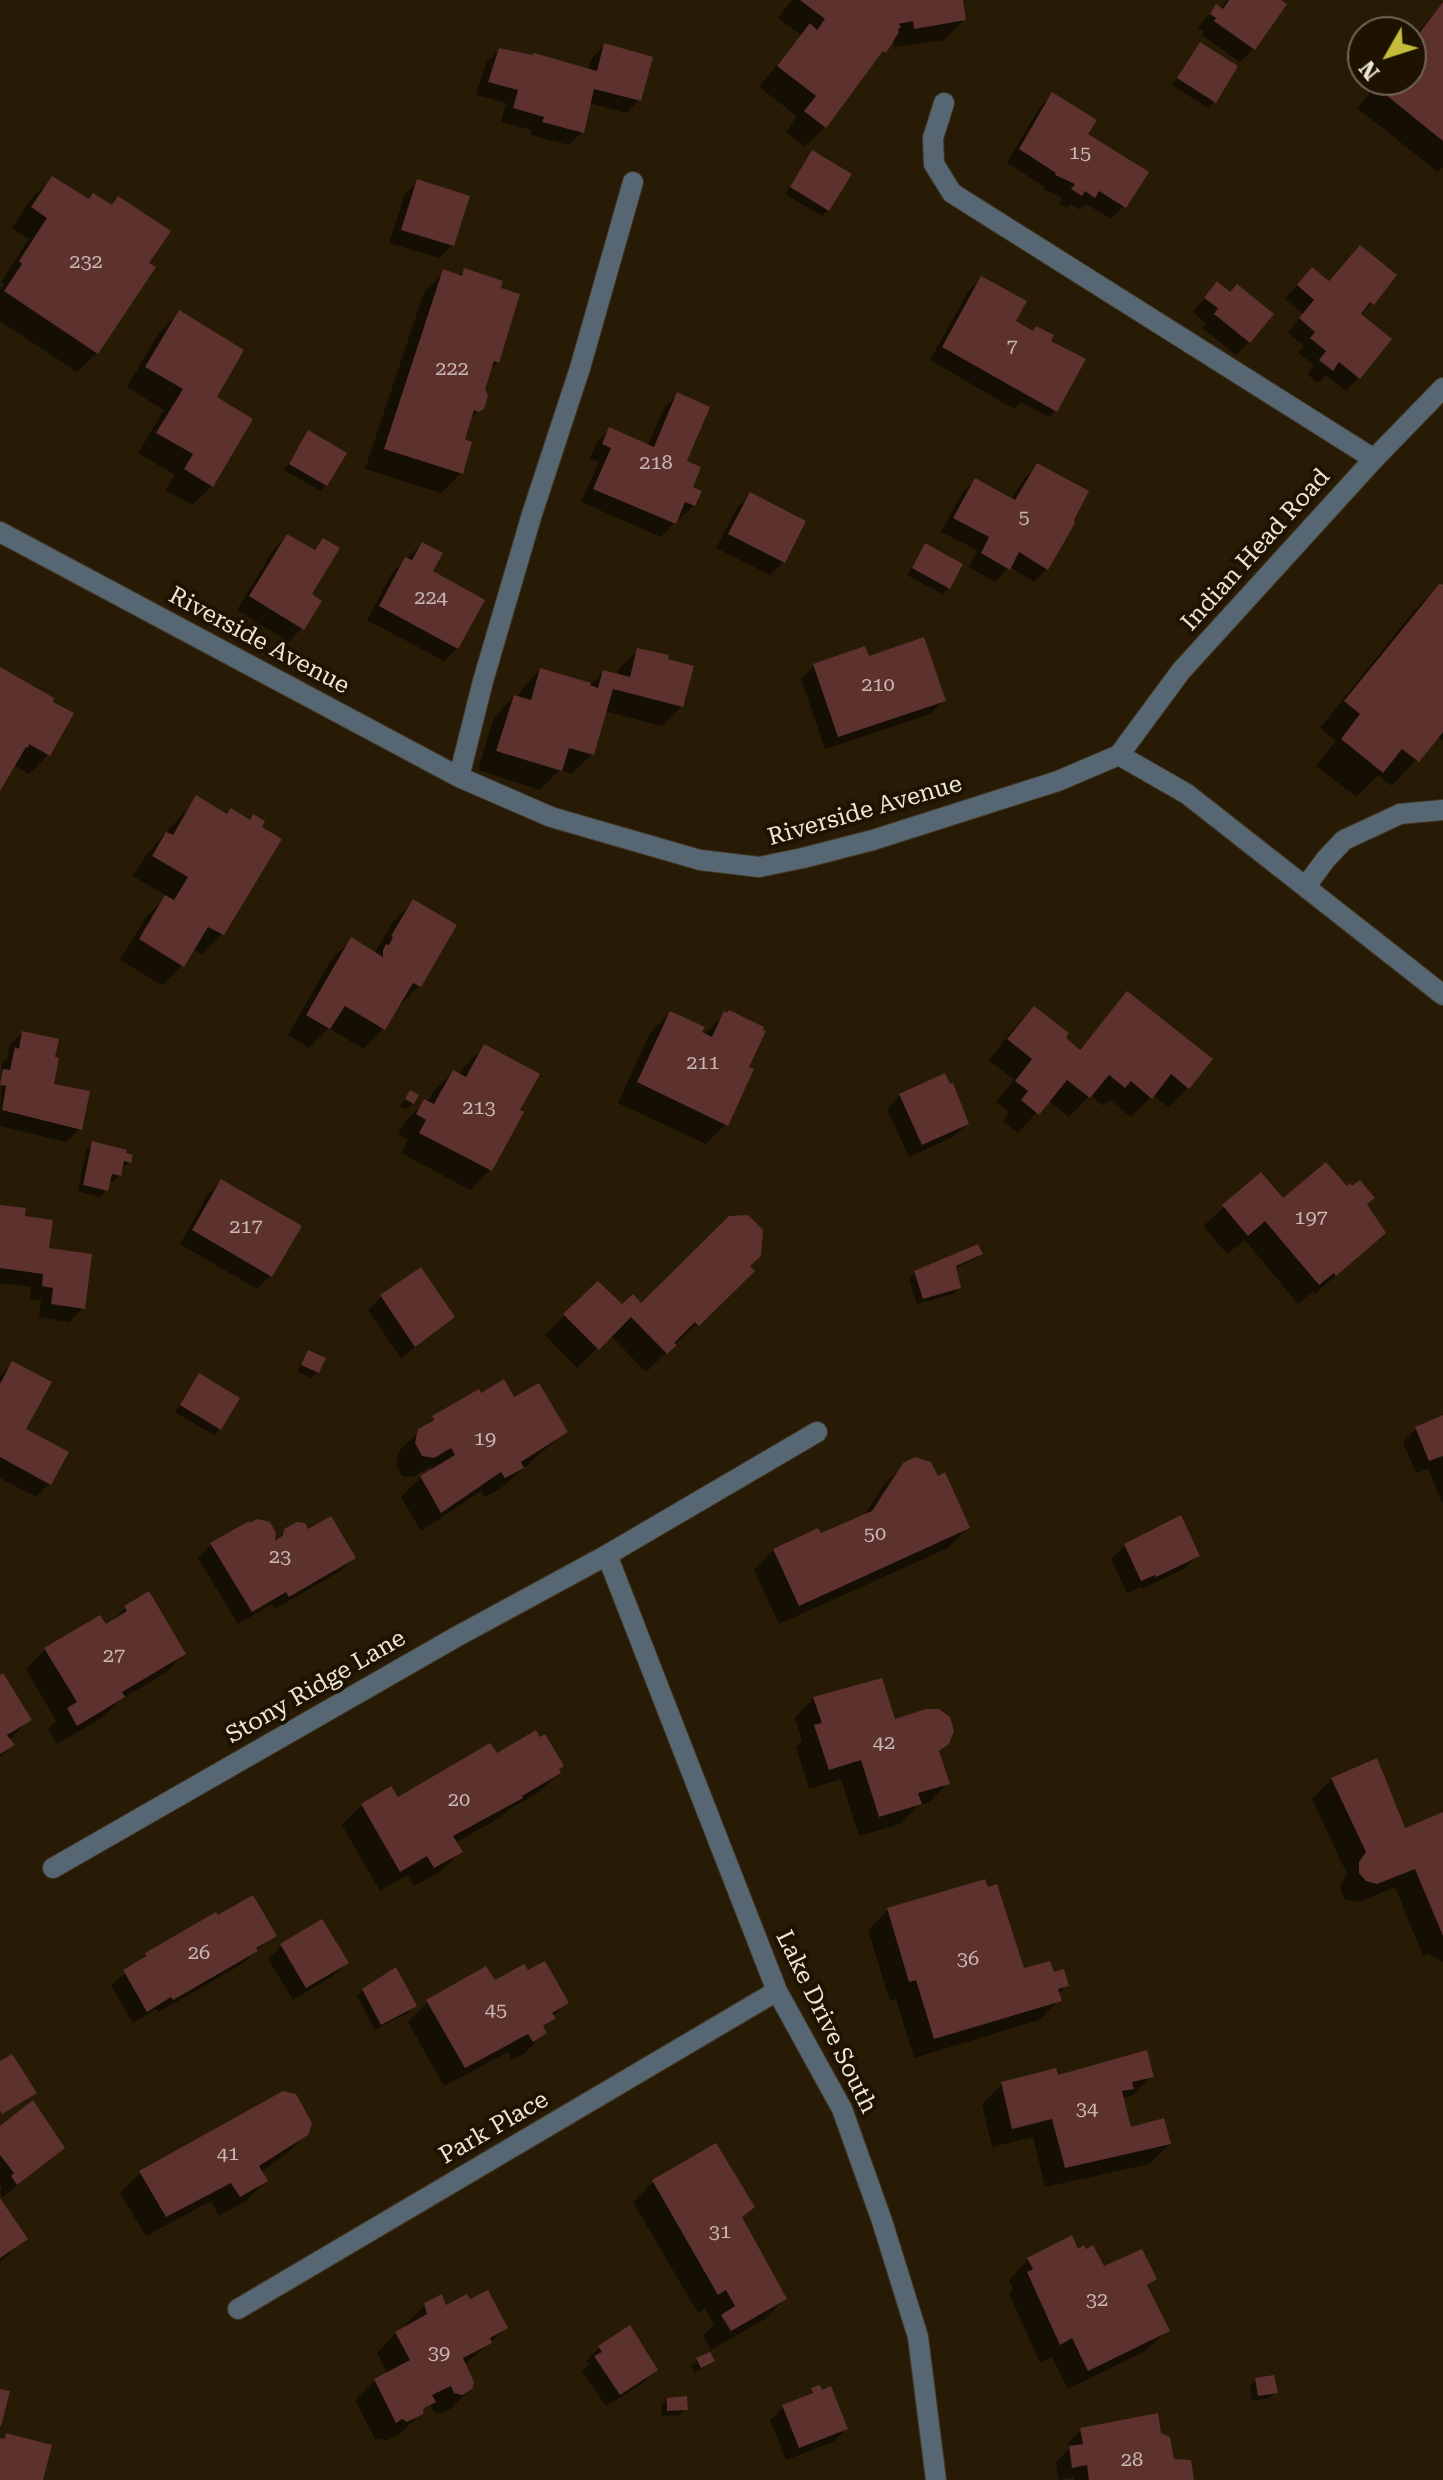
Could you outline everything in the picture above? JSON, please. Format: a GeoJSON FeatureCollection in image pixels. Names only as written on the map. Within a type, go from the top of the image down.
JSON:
{"type":"FeatureCollection","features":[{"type":"Feature","properties":{"kind":"street"},"geometry":{"type":"LineString","coordinates":[[944,103],[933,138],[934,164],[952,193],[1374,459]]}},
{"type":"Feature","properties":{"kind":"street"},"geometry":{"type":"LineString","coordinates":[[459,777],[487,666],[580,368],[633,182]]}},
{"type":"Feature","properties":{"kind":"street","name":"Indian Head Road"},"geometry":{"type":"LineString","coordinates":[[1119,755],[1181,671],[1443,388]]}},
{"type":"Feature","properties":{"kind":"street","name":"Riverside Avenue"},"geometry":{"type":"LineString","coordinates":[[0,532],[459,777],[551,817],[700,860],[759,867],[803,858],[887,836],[1058,781],[1119,755]]}},
{"type":"Feature","properties":{"kind":"street"},"geometry":{"type":"LineString","coordinates":[[1119,755],[1187,794],[1443,995]]}},
{"type":"Feature","properties":{"kind":"street"},"geometry":{"type":"LineString","coordinates":[[1306,886],[1344,840],[1400,814],[1443,810]]}},
{"type":"Feature","properties":{"kind":"street","name":"Stony Ridge Lane"},"geometry":{"type":"LineString","coordinates":[[53,1868],[456,1637],[607,1555],[817,1432]]}},
{"type":"Feature","properties":{"kind":"street","name":"Lake Drive South"},"geometry":{"type":"LineString","coordinates":[[607,1555],[777,1991],[842,2109],[882,2221],[918,2337],[936,2480]]}},
{"type":"Feature","properties":{"kind":"street","name":"Park Place"},"geometry":{"type":"LineString","coordinates":[[238,2309],[777,1991]]}},
{"type":"Feature","properties":{"kind":"building"},"geometry":{"type":"Polygon","coordinates":[[[800,0],[963,0],[966,20],[914,29],[913,21],[898,24],[901,26],[899,32],[886,53],[883,51],[826,128],[804,111],[816,96],[777,66],[810,23],[817,30],[825,19],[800,0]]]}},
{"type":"Feature","properties":{"kind":"building"},"geometry":{"type":"Polygon","coordinates":[[[1229,0],[1281,0],[1287,4],[1255,50],[1214,21],[1216,18],[1210,14],[1216,4],[1223,9],[1229,0]]]}},
{"type":"Feature","properties":{"kind":"building"},"geometry":{"type":"Polygon","coordinates":[[[1443,2],[1443,141],[1387,96],[1427,96],[1427,23],[1443,2]]]}},
{"type":"Feature","properties":{"kind":"building"},"geometry":{"type":"Polygon","coordinates":[[[1200,42],[1238,66],[1216,103],[1177,78],[1200,42]]]}},
{"type":"Feature","properties":{"kind":"building"},"geometry":{"type":"Polygon","coordinates":[[[604,43],[653,57],[641,101],[594,89],[584,133],[542,122],[544,117],[513,108],[518,90],[488,82],[499,48],[534,53],[597,71],[604,43]]]}},
{"type":"Feature","properties":{"kind":"building"},"geometry":{"type":"Polygon","coordinates":[[[1052,92],[1097,120],[1088,134],[1149,172],[1126,208],[1099,191],[1095,198],[1085,191],[1082,196],[1071,189],[1075,184],[1055,175],[1019,149],[1052,92]]]}},
{"type":"Feature","properties":{"kind":"building"},"geometry":{"type":"Polygon","coordinates":[[[812,150],[852,174],[829,211],[790,187],[812,150]]]}},
{"type":"Feature","properties":{"kind":"building"},"geometry":{"type":"Polygon","coordinates":[[[52,176],[89,199],[93,193],[112,205],[118,196],[171,231],[149,263],[156,267],[98,354],[4,291],[47,218],[31,207],[52,176]]]}},
{"type":"Feature","properties":{"kind":"building"},"geometry":{"type":"Polygon","coordinates":[[[417,179],[470,196],[454,246],[401,230],[417,179]]]}},
{"type":"Feature","properties":{"kind":"building"},"geometry":{"type":"Polygon","coordinates":[[[1360,245],[1397,275],[1374,305],[1370,302],[1361,314],[1392,339],[1360,379],[1339,362],[1333,371],[1319,360],[1326,351],[1310,338],[1315,332],[1299,318],[1314,300],[1297,285],[1312,267],[1329,281],[1360,245]]]}},
{"type":"Feature","properties":{"kind":"building"},"geometry":{"type":"Polygon","coordinates":[[[464,268],[503,281],[501,288],[520,294],[499,363],[494,361],[485,389],[488,396],[484,409],[474,410],[465,439],[472,442],[463,474],[384,449],[443,269],[462,276],[464,268]]]}},
{"type":"Feature","properties":{"kind":"building"},"geometry":{"type":"Polygon","coordinates":[[[981,276],[1027,301],[1016,321],[1033,331],[1036,326],[1054,335],[1051,341],[1086,359],[1057,412],[942,347],[981,276]]]}},
{"type":"Feature","properties":{"kind":"building"},"geometry":{"type":"Polygon","coordinates":[[[1217,281],[1230,292],[1237,284],[1274,314],[1250,343],[1214,314],[1218,308],[1204,298],[1217,281]]]}},
{"type":"Feature","properties":{"kind":"building"},"geometry":{"type":"Polygon","coordinates":[[[179,310],[244,350],[217,397],[253,419],[213,487],[184,469],[193,454],[156,433],[183,389],[145,367],[179,310]]]}},
{"type":"Feature","properties":{"kind":"building"},"geometry":{"type":"Polygon","coordinates":[[[677,392],[710,407],[687,461],[701,467],[693,487],[702,491],[695,506],[685,502],[676,524],[593,489],[611,448],[602,444],[609,427],[654,447],[677,392]]]}},
{"type":"Feature","properties":{"kind":"building"},"geometry":{"type":"Polygon","coordinates":[[[308,430],[347,453],[327,486],[289,464],[308,430]]]}},
{"type":"Feature","properties":{"kind":"building"},"geometry":{"type":"Polygon","coordinates":[[[1037,463],[1089,491],[1048,570],[1019,552],[1010,570],[981,553],[989,537],[953,518],[975,478],[1015,500],[1037,463]]]}},
{"type":"Feature","properties":{"kind":"building"},"geometry":{"type":"Polygon","coordinates":[[[750,492],[806,521],[785,563],[728,534],[750,492]]]}},
{"type":"Feature","properties":{"kind":"building"},"geometry":{"type":"Polygon","coordinates":[[[287,534],[315,550],[323,538],[340,548],[312,594],[322,601],[304,630],[249,596],[287,534]]]}},
{"type":"Feature","properties":{"kind":"building"},"geometry":{"type":"Polygon","coordinates":[[[422,542],[443,553],[433,571],[485,600],[458,649],[379,606],[405,557],[412,560],[422,542]]]}},
{"type":"Feature","properties":{"kind":"building"},"geometry":{"type":"Polygon","coordinates":[[[925,543],[963,564],[950,589],[912,568],[925,543]]]}},
{"type":"Feature","properties":{"kind":"building"},"geometry":{"type":"Polygon","coordinates":[[[1440,583],[1443,585],[1443,732],[1419,762],[1402,749],[1383,773],[1341,739],[1360,714],[1344,701],[1440,583]]]}},
{"type":"Feature","properties":{"kind":"building"},"geometry":{"type":"Polygon","coordinates":[[[924,637],[946,701],[838,737],[813,664],[865,646],[869,656],[924,637]]]}},
{"type":"Feature","properties":{"kind":"building"},"geometry":{"type":"Polygon","coordinates":[[[637,648],[669,655],[668,659],[694,666],[683,707],[613,689],[594,755],[569,748],[562,771],[496,751],[514,695],[531,700],[540,668],[591,683],[598,688],[603,670],[630,677],[637,648]]]}},
{"type":"Feature","properties":{"kind":"building"},"geometry":{"type":"Polygon","coordinates":[[[0,667],[74,713],[50,756],[29,744],[0,791],[0,667]]]}},
{"type":"Feature","properties":{"kind":"building"},"geometry":{"type":"Polygon","coordinates":[[[196,795],[227,814],[231,808],[250,820],[253,814],[265,821],[262,827],[282,839],[224,935],[208,927],[184,967],[139,939],[165,895],[174,900],[188,877],[152,856],[166,832],[173,835],[196,795]]]}},
{"type":"Feature","properties":{"kind":"building"},"geometry":{"type":"Polygon","coordinates":[[[413,899],[457,925],[421,987],[413,983],[385,1030],[345,1006],[330,1029],[306,1015],[351,937],[383,957],[386,944],[389,945],[413,899]]]}},
{"type":"Feature","properties":{"kind":"building"},"geometry":{"type":"Polygon","coordinates":[[[1127,991],[1213,1059],[1189,1089],[1171,1074],[1152,1099],[1131,1081],[1125,1088],[1109,1075],[1090,1098],[1067,1080],[1039,1115],[1021,1100],[1028,1091],[1015,1081],[1032,1059],[1007,1039],[1034,1006],[1069,1033],[1066,1038],[1080,1050],[1127,991]]]}},
{"type":"Feature","properties":{"kind":"building"},"geometry":{"type":"Polygon","coordinates":[[[729,1010],[764,1027],[766,1031],[749,1067],[754,1069],[728,1126],[637,1082],[670,1011],[705,1027],[702,1032],[712,1037],[724,1011],[727,1013],[729,1010]]]}},
{"type":"Feature","properties":{"kind":"building"},"geometry":{"type":"Polygon","coordinates":[[[22,1031],[59,1039],[54,1084],[90,1091],[82,1130],[2,1110],[6,1086],[0,1085],[3,1069],[10,1070],[15,1047],[19,1049],[22,1031]]]}},
{"type":"Feature","properties":{"kind":"building"},"geometry":{"type":"Polygon","coordinates":[[[484,1044],[540,1074],[520,1110],[524,1112],[492,1171],[419,1133],[426,1120],[416,1114],[424,1099],[434,1104],[453,1070],[466,1077],[484,1044]]]}},
{"type":"Feature","properties":{"kind":"building"},"geometry":{"type":"Polygon","coordinates":[[[945,1073],[950,1084],[953,1083],[969,1124],[922,1145],[899,1094],[945,1073]]]}},
{"type":"Feature","properties":{"kind":"building"},"geometry":{"type":"Polygon","coordinates":[[[410,1090],[419,1095],[414,1104],[405,1099],[410,1090]]]}},
{"type":"Feature","properties":{"kind":"building"},"geometry":{"type":"Polygon","coordinates":[[[92,1141],[127,1150],[126,1153],[133,1155],[131,1163],[124,1161],[121,1176],[112,1174],[108,1191],[83,1185],[92,1141]]]}},
{"type":"Feature","properties":{"kind":"building"},"geometry":{"type":"Polygon","coordinates":[[[1326,1162],[1347,1186],[1360,1180],[1375,1198],[1367,1204],[1386,1233],[1336,1276],[1334,1273],[1319,1285],[1265,1221],[1248,1236],[1222,1205],[1261,1172],[1283,1198],[1326,1162]]]}},
{"type":"Feature","properties":{"kind":"building"},"geometry":{"type":"Polygon","coordinates":[[[221,1179],[302,1226],[272,1277],[192,1230],[221,1179]]]}},
{"type":"Feature","properties":{"kind":"building"},"geometry":{"type":"Polygon","coordinates":[[[0,1205],[26,1208],[25,1216],[53,1220],[49,1248],[92,1254],[85,1309],[51,1304],[53,1288],[42,1286],[43,1274],[0,1268],[0,1205]]]}},
{"type":"Feature","properties":{"kind":"building"},"geometry":{"type":"Polygon","coordinates":[[[748,1215],[763,1230],[761,1256],[750,1266],[755,1271],[699,1326],[695,1322],[667,1354],[631,1317],[599,1350],[563,1314],[598,1281],[622,1304],[633,1294],[641,1303],[729,1216],[748,1215]]]}},
{"type":"Feature","properties":{"kind":"building"},"geometry":{"type":"Polygon","coordinates":[[[978,1244],[983,1254],[956,1266],[961,1288],[923,1299],[914,1271],[978,1244]]]}},
{"type":"Feature","properties":{"kind":"building"},"geometry":{"type":"Polygon","coordinates":[[[421,1267],[455,1317],[415,1347],[380,1295],[421,1267]]]}},
{"type":"Feature","properties":{"kind":"building"},"geometry":{"type":"Polygon","coordinates":[[[308,1350],[326,1358],[319,1373],[301,1365],[308,1350]]]}},
{"type":"Feature","properties":{"kind":"building"},"geometry":{"type":"Polygon","coordinates":[[[12,1361],[52,1382],[26,1429],[69,1452],[51,1485],[0,1457],[0,1384],[12,1361]]]}},
{"type":"Feature","properties":{"kind":"building"},"geometry":{"type":"Polygon","coordinates":[[[199,1373],[240,1398],[221,1430],[180,1405],[199,1373]]]}},
{"type":"Feature","properties":{"kind":"building"},"geometry":{"type":"Polygon","coordinates":[[[504,1379],[514,1397],[539,1383],[568,1432],[521,1462],[524,1468],[505,1478],[501,1472],[441,1513],[420,1476],[455,1455],[451,1448],[434,1458],[422,1456],[415,1443],[418,1429],[434,1420],[432,1416],[479,1389],[481,1393],[504,1379]]]}},
{"type":"Feature","properties":{"kind":"building"},"geometry":{"type":"Polygon","coordinates":[[[1443,1415],[1443,1456],[1429,1461],[1415,1427],[1443,1415]]]}},
{"type":"Feature","properties":{"kind":"building"},"geometry":{"type":"Polygon","coordinates":[[[915,1457],[931,1462],[938,1476],[945,1472],[970,1528],[799,1606],[773,1549],[818,1528],[821,1533],[872,1511],[903,1463],[915,1457]]]}},
{"type":"Feature","properties":{"kind":"building"},"geometry":{"type":"Polygon","coordinates":[[[1181,1515],[1200,1556],[1141,1581],[1124,1544],[1181,1515]]]}},
{"type":"Feature","properties":{"kind":"building"},"geometry":{"type":"Polygon","coordinates":[[[331,1516],[356,1558],[289,1597],[286,1592],[252,1612],[210,1543],[257,1519],[270,1522],[276,1533],[275,1541],[283,1535],[284,1529],[297,1522],[305,1523],[308,1529],[331,1516]]]}},
{"type":"Feature","properties":{"kind":"building"},"geometry":{"type":"Polygon","coordinates":[[[149,1591],[186,1654],[122,1692],[125,1697],[77,1726],[67,1708],[77,1702],[44,1648],[100,1615],[106,1624],[127,1611],[124,1606],[149,1591]]]}},
{"type":"Feature","properties":{"kind":"building"},"geometry":{"type":"Polygon","coordinates":[[[3,1673],[32,1720],[7,1735],[15,1745],[0,1754],[0,1675],[3,1673]]]}},
{"type":"Feature","properties":{"kind":"building"},"geometry":{"type":"Polygon","coordinates":[[[882,1678],[895,1719],[926,1709],[939,1709],[950,1717],[954,1731],[949,1744],[939,1751],[950,1784],[918,1793],[922,1804],[879,1817],[861,1760],[829,1770],[814,1725],[822,1723],[813,1697],[882,1678]]]}},
{"type":"Feature","properties":{"kind":"building"},"geometry":{"type":"Polygon","coordinates":[[[536,1730],[540,1737],[545,1734],[564,1766],[559,1769],[561,1773],[523,1798],[453,1836],[463,1852],[434,1868],[427,1856],[400,1872],[361,1804],[391,1786],[398,1797],[490,1743],[497,1753],[536,1730]]]}},
{"type":"Feature","properties":{"kind":"building"},"geometry":{"type":"Polygon","coordinates":[[[1377,1758],[1405,1828],[1443,1812],[1443,1936],[1415,1869],[1377,1884],[1366,1881],[1359,1873],[1359,1862],[1366,1852],[1331,1778],[1377,1758]]]}},
{"type":"Feature","properties":{"kind":"building"},"geometry":{"type":"Polygon","coordinates":[[[985,1879],[988,1887],[997,1884],[1024,1968],[1050,1961],[1054,1972],[1064,1969],[1069,1986],[1058,1989],[1062,2001],[934,2039],[916,1980],[909,1982],[887,1908],[985,1879]]]}},
{"type":"Feature","properties":{"kind":"building"},"geometry":{"type":"Polygon","coordinates":[[[253,1895],[277,1936],[256,1948],[258,1951],[147,2012],[123,1970],[146,1956],[145,1953],[216,1912],[218,1915],[253,1895]]]}},
{"type":"Feature","properties":{"kind":"building"},"geometry":{"type":"Polygon","coordinates":[[[322,1919],[349,1963],[306,1988],[280,1944],[322,1919]]]}},
{"type":"Feature","properties":{"kind":"building"},"geometry":{"type":"Polygon","coordinates":[[[545,1961],[569,2003],[552,2013],[556,2018],[543,2026],[547,2033],[533,2042],[528,2034],[465,2068],[426,2000],[486,1966],[495,1980],[524,1964],[528,1970],[545,1961]]]}},
{"type":"Feature","properties":{"kind":"building"},"geometry":{"type":"Polygon","coordinates":[[[396,1967],[417,2006],[381,2025],[362,1989],[396,1967]]]}},
{"type":"Feature","properties":{"kind":"building"},"geometry":{"type":"Polygon","coordinates":[[[1147,2050],[1154,2077],[1132,2082],[1134,2089],[1122,2091],[1131,2127],[1164,2118],[1171,2144],[1065,2168],[1052,2119],[1012,2129],[1001,2082],[1056,2068],[1058,2075],[1147,2050]]]}},
{"type":"Feature","properties":{"kind":"building"},"geometry":{"type":"Polygon","coordinates":[[[12,2054],[37,2093],[2,2114],[0,2061],[12,2054]]]}},
{"type":"Feature","properties":{"kind":"building"},"geometry":{"type":"Polygon","coordinates":[[[283,2091],[296,2094],[312,2123],[308,2135],[259,2166],[268,2181],[240,2197],[231,2183],[166,2217],[139,2171],[283,2091]]]}},
{"type":"Feature","properties":{"kind":"building"},"geometry":{"type":"Polygon","coordinates":[[[33,2100],[65,2148],[17,2185],[11,2176],[14,2173],[0,2155],[0,2126],[33,2100]]]}},
{"type":"Feature","properties":{"kind":"building"},"geometry":{"type":"Polygon","coordinates":[[[716,2143],[755,2207],[742,2217],[787,2299],[731,2331],[721,2315],[735,2306],[726,2290],[718,2295],[652,2180],[716,2143]]]}},
{"type":"Feature","properties":{"kind":"building"},"geometry":{"type":"Polygon","coordinates":[[[0,2198],[28,2239],[0,2258],[0,2198]]]}},
{"type":"Feature","properties":{"kind":"building"},"geometry":{"type":"Polygon","coordinates":[[[1072,2235],[1078,2249],[1093,2245],[1104,2266],[1142,2249],[1157,2279],[1147,2285],[1170,2331],[1088,2371],[1072,2338],[1060,2345],[1027,2272],[1033,2269],[1027,2258],[1072,2235]]]}},
{"type":"Feature","properties":{"kind":"building"},"geometry":{"type":"Polygon","coordinates":[[[488,2290],[508,2328],[490,2338],[492,2343],[463,2358],[474,2382],[472,2389],[462,2395],[454,2393],[451,2386],[432,2395],[436,2402],[424,2408],[423,2414],[407,2422],[402,2419],[396,2423],[374,2379],[410,2360],[395,2332],[427,2314],[424,2303],[442,2294],[446,2305],[467,2294],[470,2299],[488,2290]]]}},
{"type":"Feature","properties":{"kind":"building"},"geometry":{"type":"Polygon","coordinates":[[[630,2325],[658,2370],[620,2395],[594,2356],[602,2352],[598,2346],[630,2325]]]}},
{"type":"Feature","properties":{"kind":"building"},"geometry":{"type":"Polygon","coordinates":[[[710,2352],[715,2361],[701,2368],[696,2358],[710,2352]]]}},
{"type":"Feature","properties":{"kind":"building"},"geometry":{"type":"Polygon","coordinates":[[[1274,2375],[1278,2393],[1258,2396],[1255,2378],[1274,2375]]]}},
{"type":"Feature","properties":{"kind":"building"},"geometry":{"type":"Polygon","coordinates":[[[820,2385],[822,2390],[831,2386],[848,2429],[799,2448],[782,2405],[813,2393],[811,2388],[820,2385]]]}},
{"type":"Feature","properties":{"kind":"building"},"geometry":{"type":"Polygon","coordinates":[[[0,2389],[10,2391],[1,2426],[0,2426],[0,2389]]]}},
{"type":"Feature","properties":{"kind":"building"},"geometry":{"type":"Polygon","coordinates":[[[687,2396],[688,2410],[667,2411],[667,2398],[687,2396]]]}},
{"type":"Feature","properties":{"kind":"building"},"geometry":{"type":"Polygon","coordinates":[[[1158,2413],[1161,2433],[1170,2437],[1174,2459],[1191,2460],[1194,2480],[1089,2480],[1087,2465],[1072,2468],[1069,2446],[1083,2444],[1080,2428],[1158,2413]]]}},
{"type":"Feature","properties":{"kind":"building"},"geometry":{"type":"Polygon","coordinates":[[[6,2433],[52,2445],[43,2480],[0,2480],[0,2438],[5,2439],[6,2433]]]}}]}
